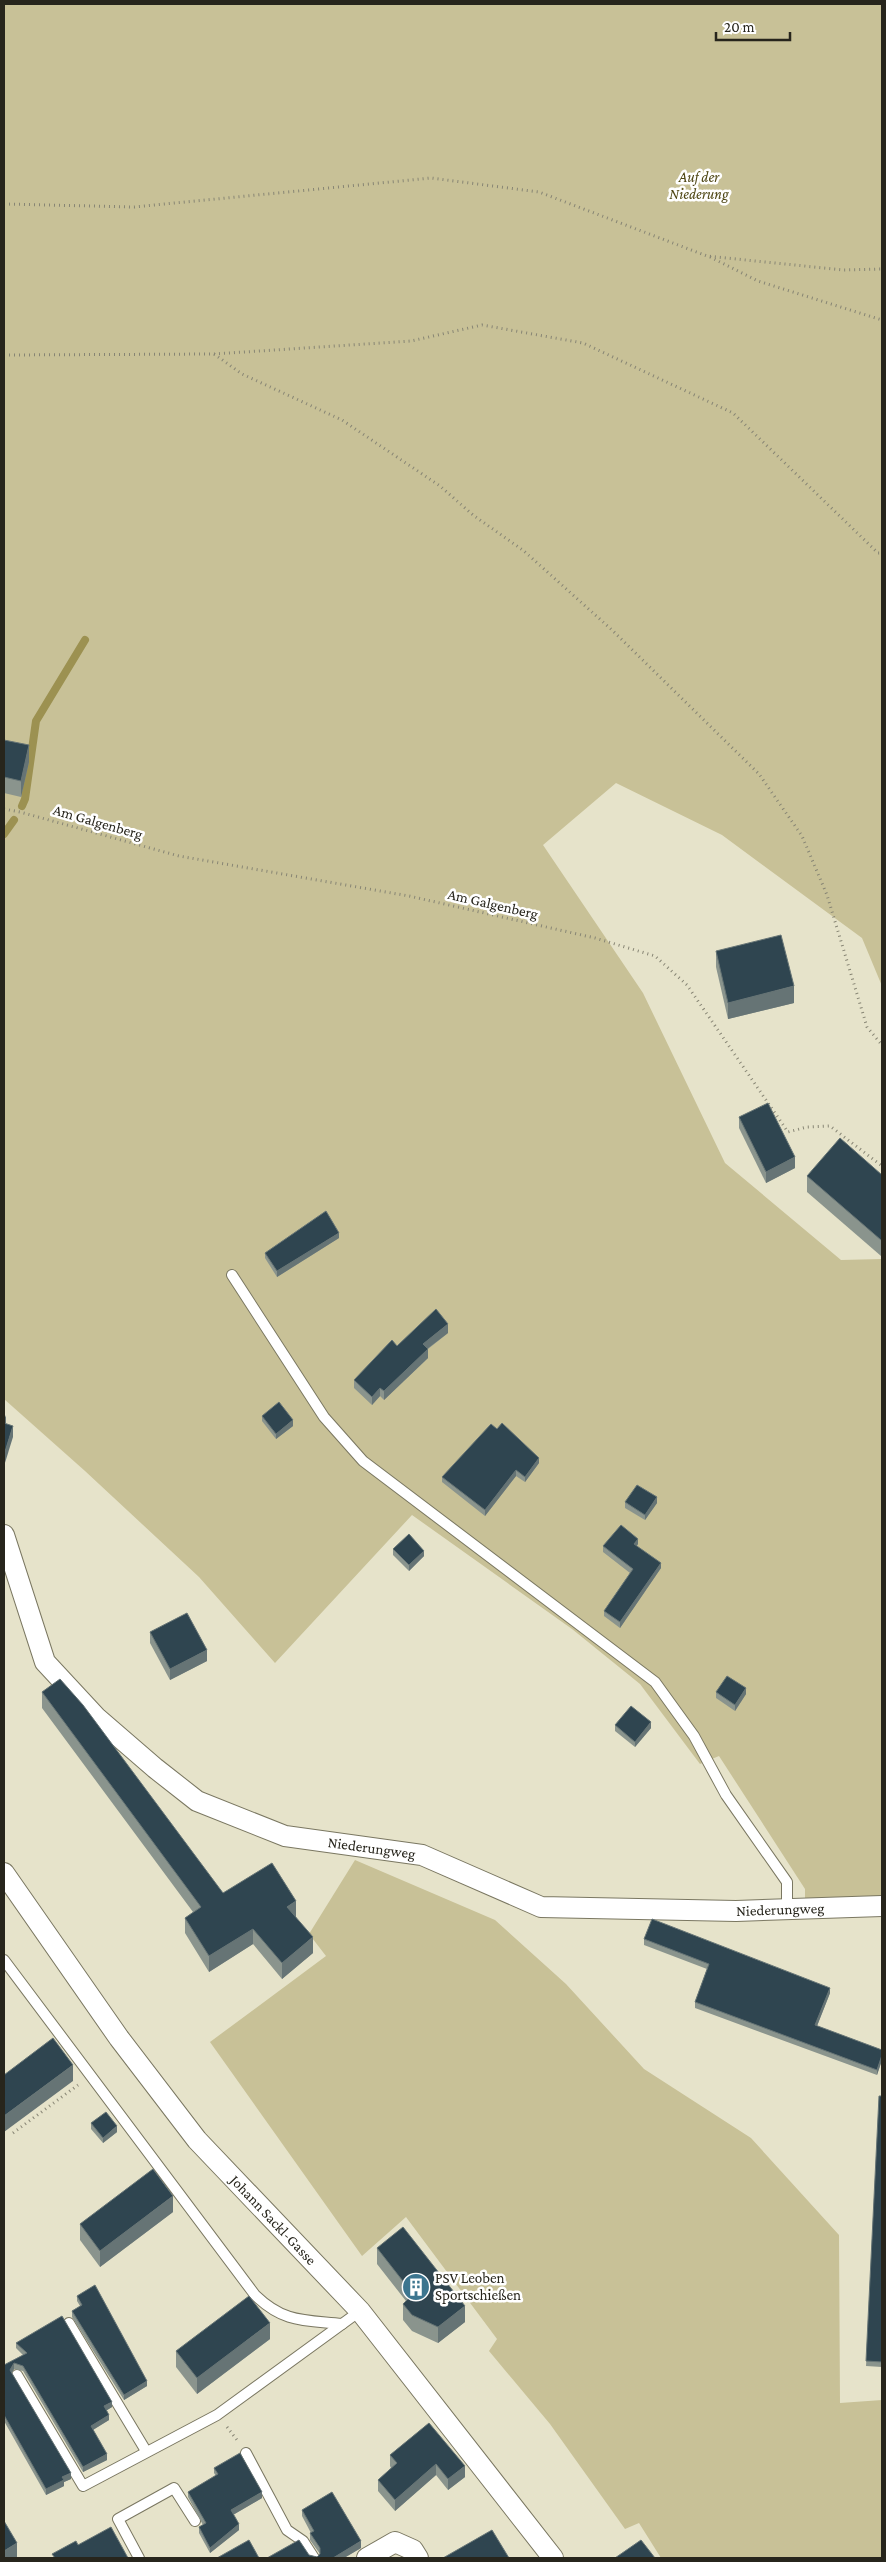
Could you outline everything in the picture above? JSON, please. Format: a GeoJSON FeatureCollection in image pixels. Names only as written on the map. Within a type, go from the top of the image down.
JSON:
{"type":"FeatureCollection","features":[{"type":"Feature","properties":{"kind":"street","name":"Niederungweg"},"geometry":{"type":"LineString","coordinates":[[4,1535],[45,1662],[96,1716],[196,1801],[285,1836],[422,1855],[541,1906],[787,1910],[882,1906]]}},
{"type":"Feature","properties":{"kind":"street","name":"Johann Sackl-Gasse"},"geometry":{"type":"LineString","coordinates":[[4,1874],[118,2038],[197,2140],[360,2312],[553,2558]]}},
{"type":"Feature","properties":{"kind":"street"},"geometry":{"type":"LineString","coordinates":[[366,2558],[395,2542],[413,2550],[418,2558]]}},
{"type":"Feature","properties":{"kind":"lane"},"geometry":{"type":"LineString","coordinates":[[232,1275],[324,1418],[363,1462],[655,1682],[694,1736],[726,1795],[787,1882],[787,1910]]}},
{"type":"Feature","properties":{"kind":"lane"},"geometry":{"type":"LineString","coordinates":[[4,1960],[255,2295],[271,2310],[290,2318],[342,2324]]}},
{"type":"Feature","properties":{"kind":"lane"},"geometry":{"type":"LineString","coordinates":[[17,2374],[83,2486],[217,2415],[360,2312]]}},
{"type":"Feature","properties":{"kind":"lane"},"geometry":{"type":"LineString","coordinates":[[70,2323],[146,2451]]}},
{"type":"Feature","properties":{"kind":"lane"},"geometry":{"type":"LineString","coordinates":[[246,2453],[287,2530],[303,2541],[314,2558]]}},
{"type":"Feature","properties":{"kind":"lane"},"geometry":{"type":"LineString","coordinates":[[139,2558],[118,2519],[174,2488],[195,2521]]}},
{"type":"Feature","properties":{"kind":"path"},"geometry":{"type":"LineString","coordinates":[[4,204],[134,207],[431,178],[539,192],[707,256],[758,281],[882,320]]}},
{"type":"Feature","properties":{"kind":"path"},"geometry":{"type":"LineString","coordinates":[[707,256],[843,270],[882,270]]}},
{"type":"Feature","properties":{"kind":"path"},"geometry":{"type":"LineString","coordinates":[[4,355],[214,354],[411,342],[482,325],[583,343],[733,412],[878,553],[882,553]]}},
{"type":"Feature","properties":{"kind":"path"},"geometry":{"type":"LineString","coordinates":[[214,354],[242,374],[342,420],[440,486],[473,515],[524,551],[612,630],[759,774],[802,836],[827,895],[867,1027],[882,1045]]}},
{"type":"Feature","properties":{"kind":"path","name":"Am Galgenberg"},"geometry":{"type":"LineString","coordinates":[[4,810],[20,812],[179,856],[409,896],[595,938],[655,956],[687,985],[788,1132],[830,1126],[882,1166]]}},
{"type":"Feature","properties":{"kind":"path"},"geometry":{"type":"LineString","coordinates":[[13,2133],[90,2076]]}},
{"type":"Feature","properties":{"kind":"path"},"geometry":{"type":"LineString","coordinates":[[217,2415],[246,2453]]}},
{"type":"Feature","properties":{"kind":"green space","name":"Auf der Niederung"},"geometry":{"type":"Polygon","coordinates":[[[4,4],[882,4],[882,986],[862,938],[722,835],[616,783],[543,845],[643,993],[725,1163],[841,1260],[882,1259],[882,1906],[805,1910],[805,1889],[719,1756],[700,1764],[640,1684],[572,1629],[412,1515],[275,1663],[199,1577],[4,1399],[4,4]]]}},
{"type":"Feature","properties":{"kind":"green space"},"geometry":{"type":"Polygon","coordinates":[[[355,1860],[495,1920],[566,1984],[644,2069],[751,2138],[839,2235],[840,2403],[882,2400],[882,2558],[661,2558],[639,2523],[625,2529],[550,2424],[489,2351],[497,2339],[406,2217],[362,2256],[210,2042],[326,1956],[309,1934],[355,1860]]]}},
{"type":"Feature","properties":{"kind":"building"},"geometry":{"type":"Polygon","coordinates":[[[4,740],[29,745],[21,781],[4,777],[4,740]]]}},
{"type":"Feature","properties":{"kind":"building"},"geometry":{"type":"Polygon","coordinates":[[[781,935],[794,986],[728,1003],[716,951],[781,935]]]}},
{"type":"Feature","properties":{"kind":"building"},"geometry":{"type":"Polygon","coordinates":[[[768,1103],[795,1157],[766,1172],[739,1117],[768,1103]]]}},
{"type":"Feature","properties":{"kind":"building"},"geometry":{"type":"Polygon","coordinates":[[[840,1138],[882,1175],[881,1240],[807,1176],[840,1138]]]}},
{"type":"Feature","properties":{"kind":"building"},"geometry":{"type":"Polygon","coordinates":[[[326,1211],[339,1233],[277,1271],[265,1253],[326,1211]]]}},
{"type":"Feature","properties":{"kind":"building"},"geometry":{"type":"Polygon","coordinates":[[[436,1309],[448,1324],[423,1344],[428,1349],[384,1391],[380,1388],[372,1397],[354,1380],[392,1340],[397,1346],[436,1309]]]}},
{"type":"Feature","properties":{"kind":"building"},"geometry":{"type":"Polygon","coordinates":[[[279,1402],[293,1420],[276,1434],[262,1416],[279,1402]]]}},
{"type":"Feature","properties":{"kind":"building"},"geometry":{"type":"Polygon","coordinates":[[[4,1423],[13,1426],[4,1455],[4,1423]]]}},
{"type":"Feature","properties":{"kind":"building"},"geometry":{"type":"Polygon","coordinates":[[[502,1423],[539,1458],[525,1477],[516,1470],[485,1510],[442,1477],[491,1424],[497,1429],[502,1423]]]}},
{"type":"Feature","properties":{"kind":"building"},"geometry":{"type":"Polygon","coordinates":[[[637,1485],[657,1497],[645,1515],[625,1502],[637,1485]]]}},
{"type":"Feature","properties":{"kind":"building"},"geometry":{"type":"Polygon","coordinates":[[[621,1525],[638,1539],[634,1544],[661,1563],[620,1622],[604,1611],[633,1569],[603,1546],[621,1525]]]}},
{"type":"Feature","properties":{"kind":"building"},"geometry":{"type":"Polygon","coordinates":[[[409,1534],[424,1551],[409,1565],[393,1549],[409,1534]]]}},
{"type":"Feature","properties":{"kind":"building"},"geometry":{"type":"Polygon","coordinates":[[[187,1613],[207,1650],[170,1669],[150,1632],[187,1613]]]}},
{"type":"Feature","properties":{"kind":"building"},"geometry":{"type":"Polygon","coordinates":[[[727,1676],[746,1688],[735,1705],[716,1692],[727,1676]]]}},
{"type":"Feature","properties":{"kind":"building"},"geometry":{"type":"Polygon","coordinates":[[[60,1679],[83,1705],[223,1893],[272,1863],[296,1901],[287,1907],[313,1937],[282,1963],[253,1929],[209,1956],[185,1918],[201,1907],[42,1692],[60,1679]]]}},
{"type":"Feature","properties":{"kind":"building"},"geometry":{"type":"Polygon","coordinates":[[[631,1706],[651,1722],[635,1742],[615,1725],[631,1706]]]}},
{"type":"Feature","properties":{"kind":"building"},"geometry":{"type":"Polygon","coordinates":[[[652,1919],[830,1988],[815,2025],[882,2050],[877,2070],[695,2002],[709,1964],[644,1939],[652,1919]]]}},
{"type":"Feature","properties":{"kind":"building"},"geometry":{"type":"Polygon","coordinates":[[[53,2038],[73,2065],[4,2116],[4,2075],[53,2038]]]}},
{"type":"Feature","properties":{"kind":"building"},"geometry":{"type":"Polygon","coordinates":[[[879,2096],[882,2096],[882,2362],[866,2361],[879,2096]]]}},
{"type":"Feature","properties":{"kind":"building"},"geometry":{"type":"Polygon","coordinates":[[[106,2112],[117,2126],[103,2138],[91,2123],[106,2112]]]}},
{"type":"Feature","properties":{"kind":"building"},"geometry":{"type":"Polygon","coordinates":[[[153,2169],[173,2196],[100,2251],[80,2224],[153,2169]]]}},
{"type":"Feature","properties":{"kind":"building","name":"PSV Leoben Sportschießen"},"geometry":{"type":"Polygon","coordinates":[[[403,2227],[465,2306],[438,2327],[412,2315],[403,2304],[413,2294],[377,2248],[403,2227]]]}},
{"type":"Feature","properties":{"kind":"building"},"geometry":{"type":"Polygon","coordinates":[[[95,2285],[147,2381],[124,2395],[72,2311],[82,2305],[77,2296],[95,2285]]]}},
{"type":"Feature","properties":{"kind":"building"},"geometry":{"type":"Polygon","coordinates":[[[249,2296],[270,2323],[197,2378],[176,2351],[249,2296]]]}},
{"type":"Feature","properties":{"kind":"building"},"geometry":{"type":"Polygon","coordinates":[[[62,2316],[112,2402],[104,2406],[109,2415],[91,2426],[107,2454],[83,2467],[23,2366],[14,2363],[10,2370],[71,2473],[62,2477],[64,2480],[46,2489],[4,2415],[4,2365],[27,2353],[16,2343],[62,2316]]]}},
{"type":"Feature","properties":{"kind":"building"},"geometry":{"type":"Polygon","coordinates":[[[429,2423],[465,2466],[448,2479],[436,2464],[395,2500],[378,2480],[397,2463],[390,2455],[429,2423]]]}},
{"type":"Feature","properties":{"kind":"building"},"geometry":{"type":"Polygon","coordinates":[[[240,2453],[262,2492],[231,2510],[239,2524],[210,2548],[199,2527],[206,2523],[188,2492],[218,2474],[214,2468],[240,2453]]]}},
{"type":"Feature","properties":{"kind":"building"},"geometry":{"type":"Polygon","coordinates":[[[332,2492],[361,2541],[333,2558],[267,2558],[299,2540],[309,2555],[317,2557],[320,2554],[320,2548],[310,2533],[314,2531],[302,2510],[332,2492]]]}},
{"type":"Feature","properties":{"kind":"building"},"geometry":{"type":"Polygon","coordinates":[[[4,2521],[17,2543],[4,2551],[4,2521]]]}},
{"type":"Feature","properties":{"kind":"building"},"geometry":{"type":"Polygon","coordinates":[[[111,2527],[128,2558],[55,2558],[52,2554],[76,2541],[78,2545],[111,2527]]]}},
{"type":"Feature","properties":{"kind":"building"},"geometry":{"type":"Polygon","coordinates":[[[492,2530],[509,2558],[443,2558],[492,2530]]]}},
{"type":"Feature","properties":{"kind":"building"},"geometry":{"type":"Polygon","coordinates":[[[249,2540],[259,2558],[217,2558],[249,2540]]]}},
{"type":"Feature","properties":{"kind":"building"},"geometry":{"type":"Polygon","coordinates":[[[641,2540],[655,2558],[615,2558],[641,2540]]]}},
{"type":"Feature","properties":{"kind":"waterway"},"geometry":{"type":"LineString","coordinates":[[22,806],[25,799],[36,721],[85,640]]}},
{"type":"Feature","properties":{"kind":"waterway"},"geometry":{"type":"LineString","coordinates":[[4,834],[14,820]]}},
{"type":"Feature","properties":{"kind":"place","name":"PSV Leoben Sportschießen"},"geometry":{"type":"Point","coordinates":[416,2287]}}]}
